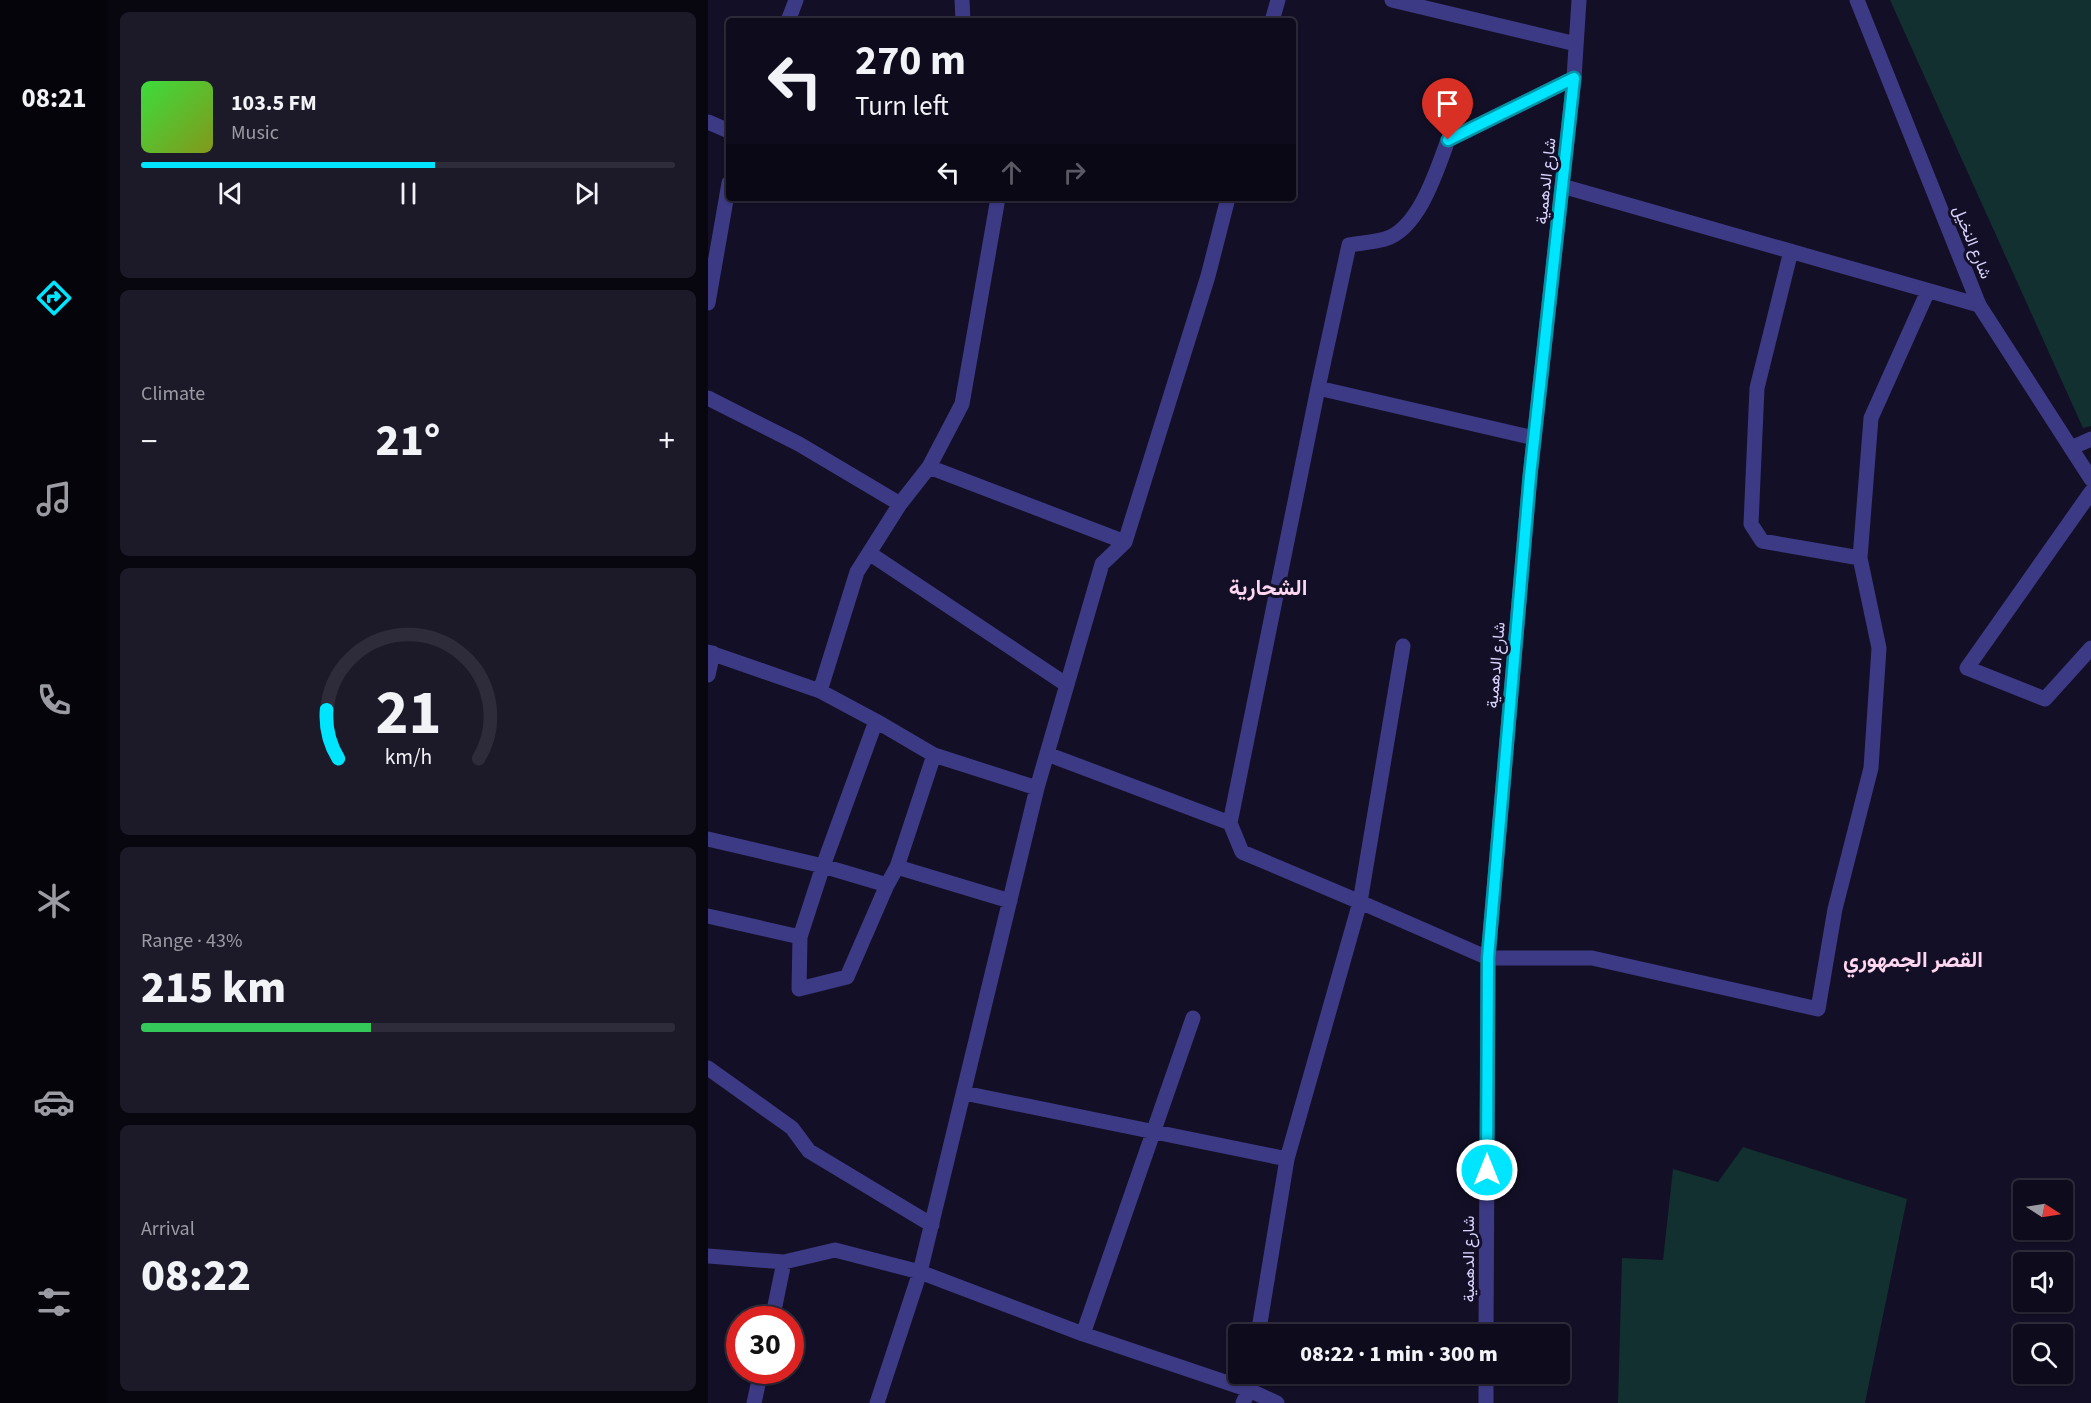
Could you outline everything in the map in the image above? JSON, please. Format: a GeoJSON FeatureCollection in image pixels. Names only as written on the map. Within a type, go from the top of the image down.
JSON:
{"type":"FeatureCollection","features":[{"type":"Feature","properties":{"kind":"street"},"geometry":{"type":"LineString","coordinates":[[789,18],[796,0]]}},
{"type":"Feature","properties":{"kind":"street"},"geometry":{"type":"LineString","coordinates":[[962,0],[963,18]]}},
{"type":"Feature","properties":{"kind":"street"},"geometry":{"type":"LineString","coordinates":[[1273,18],[1278,0]]}},
{"type":"Feature","properties":{"kind":"street"},"geometry":{"type":"LineString","coordinates":[[1392,0],[1575,44]]}},
{"type":"Feature","properties":{"kind":"street","name":"شارع الدهمية"},"geometry":{"type":"LineString","coordinates":[[1486,1324],[1488,958],[1534,438],[1563,186],[1579,0]]}},
{"type":"Feature","properties":{"kind":"street","name":"شارع النخيل"},"geometry":{"type":"LineString","coordinates":[[1857,0],[1979,305],[2091,479]]}},
{"type":"Feature","properties":{"kind":"street"},"geometry":{"type":"LineString","coordinates":[[1574,78],[1448,140],[1433,179],[1410,223],[1388,238],[1349,245],[1230,823],[1242,852],[1488,958],[1592,958],[1818,1009],[1835,909],[1871,768],[1879,648],[1860,558],[1871,418],[1928,291]]}},
{"type":"Feature","properties":{"kind":"street"},"geometry":{"type":"LineString","coordinates":[[708,122],[726,130]]}},
{"type":"Feature","properties":{"kind":"street"},"geometry":{"type":"LineString","coordinates":[[1563,186],[1979,305]]}},
{"type":"Feature","properties":{"kind":"street"},"geometry":{"type":"LineString","coordinates":[[708,303],[726,200]]}},
{"type":"Feature","properties":{"kind":"street"},"geometry":{"type":"LineString","coordinates":[[820,691],[856,572],[900,504],[929,467],[962,404],[997,201]]}},
{"type":"Feature","properties":{"kind":"street"},"geometry":{"type":"LineString","coordinates":[[877,1403],[920,1272],[1038,788],[1102,564],[1125,542],[1208,276],[1227,201]]}},
{"type":"Feature","properties":{"kind":"street"},"geometry":{"type":"LineString","coordinates":[[1791,251],[1757,388],[1751,524],[1762,541],[1860,558]]}},
{"type":"Feature","properties":{"kind":"street"},"geometry":{"type":"LineString","coordinates":[[1318,388],[1534,438]]}},
{"type":"Feature","properties":{"kind":"street"},"geometry":{"type":"LineString","coordinates":[[708,398],[799,444],[900,504]]}},
{"type":"Feature","properties":{"kind":"street"},"geometry":{"type":"LineString","coordinates":[[2071,448],[2091,439]]}},
{"type":"Feature","properties":{"kind":"street"},"geometry":{"type":"LineString","coordinates":[[929,467],[1125,542]]}},
{"type":"Feature","properties":{"kind":"street"},"geometry":{"type":"LineString","coordinates":[[2091,492],[1967,668],[2045,699],[2091,648]]}},
{"type":"Feature","properties":{"kind":"street"},"geometry":{"type":"LineString","coordinates":[[869,553],[1067,685]]}},
{"type":"Feature","properties":{"kind":"street"},"geometry":{"type":"LineString","coordinates":[[1260,1324],[1287,1159],[1360,902],[1402,646]]}},
{"type":"Feature","properties":{"kind":"street"},"geometry":{"type":"LineString","coordinates":[[708,675],[711,653],[820,691],[934,755],[1038,788]]}},
{"type":"Feature","properties":{"kind":"street"},"geometry":{"type":"LineString","coordinates":[[876,721],[823,866],[800,937],[799,989],[847,977],[897,867],[934,755]]}},
{"type":"Feature","properties":{"kind":"street"},"geometry":{"type":"LineString","coordinates":[[1047,754],[1230,823]]}},
{"type":"Feature","properties":{"kind":"street"},"geometry":{"type":"LineString","coordinates":[[708,839],[823,866],[887,885]]}},
{"type":"Feature","properties":{"kind":"street"},"geometry":{"type":"LineString","coordinates":[[897,867],[1010,901]]}},
{"type":"Feature","properties":{"kind":"street"},"geometry":{"type":"LineString","coordinates":[[708,916],[800,937]]}},
{"type":"Feature","properties":{"kind":"street"},"geometry":{"type":"LineString","coordinates":[[1083,1334],[1193,1018]]}},
{"type":"Feature","properties":{"kind":"street"},"geometry":{"type":"LineString","coordinates":[[708,1070],[792,1128],[809,1151],[932,1225]]}},
{"type":"Feature","properties":{"kind":"street"},"geometry":{"type":"LineString","coordinates":[[964,1093],[1287,1159]]}},
{"type":"Feature","properties":{"kind":"street"},"geometry":{"type":"LineString","coordinates":[[708,1256],[784,1262],[835,1250],[920,1272],[1246,1396],[1277,1403]]}},
{"type":"Feature","properties":{"kind":"street"},"geometry":{"type":"LineString","coordinates":[[775,1306],[784,1262]]}},
{"type":"Feature","properties":{"kind":"street"},"geometry":{"type":"LineString","coordinates":[[754,1403],[758,1384]]}},
{"type":"Feature","properties":{"kind":"street"},"geometry":{"type":"LineString","coordinates":[[1486,1384],[1486,1403]]}},
{"type":"Feature","properties":{"kind":"green space"},"geometry":{"type":"Polygon","coordinates":[[[1890,0],[2091,0],[2091,426],[2083,428],[1890,0]]]}},
{"type":"Feature","properties":{"kind":"green space"},"geometry":{"type":"Polygon","coordinates":[[[1743,1147],[1907,1199],[1865,1403],[1618,1403],[1622,1258],[1663,1260],[1673,1169],[1718,1182],[1743,1147]]]}},
{"type":"Feature","properties":{"kind":"district","name":"الشحارية"},"geometry":{"type":"Point","coordinates":[1268,587]}},
{"type":"Feature","properties":{"kind":"district","name":"القصر الجمهوري"},"geometry":{"type":"Point","coordinates":[1913,959]}},
{"type":"Feature","properties":{"kind":"route"},"geometry":{"type":"LineString","coordinates":[[1448,140],[1574,78],[1530,476],[1488,958],[1487,1170]]}}]}
